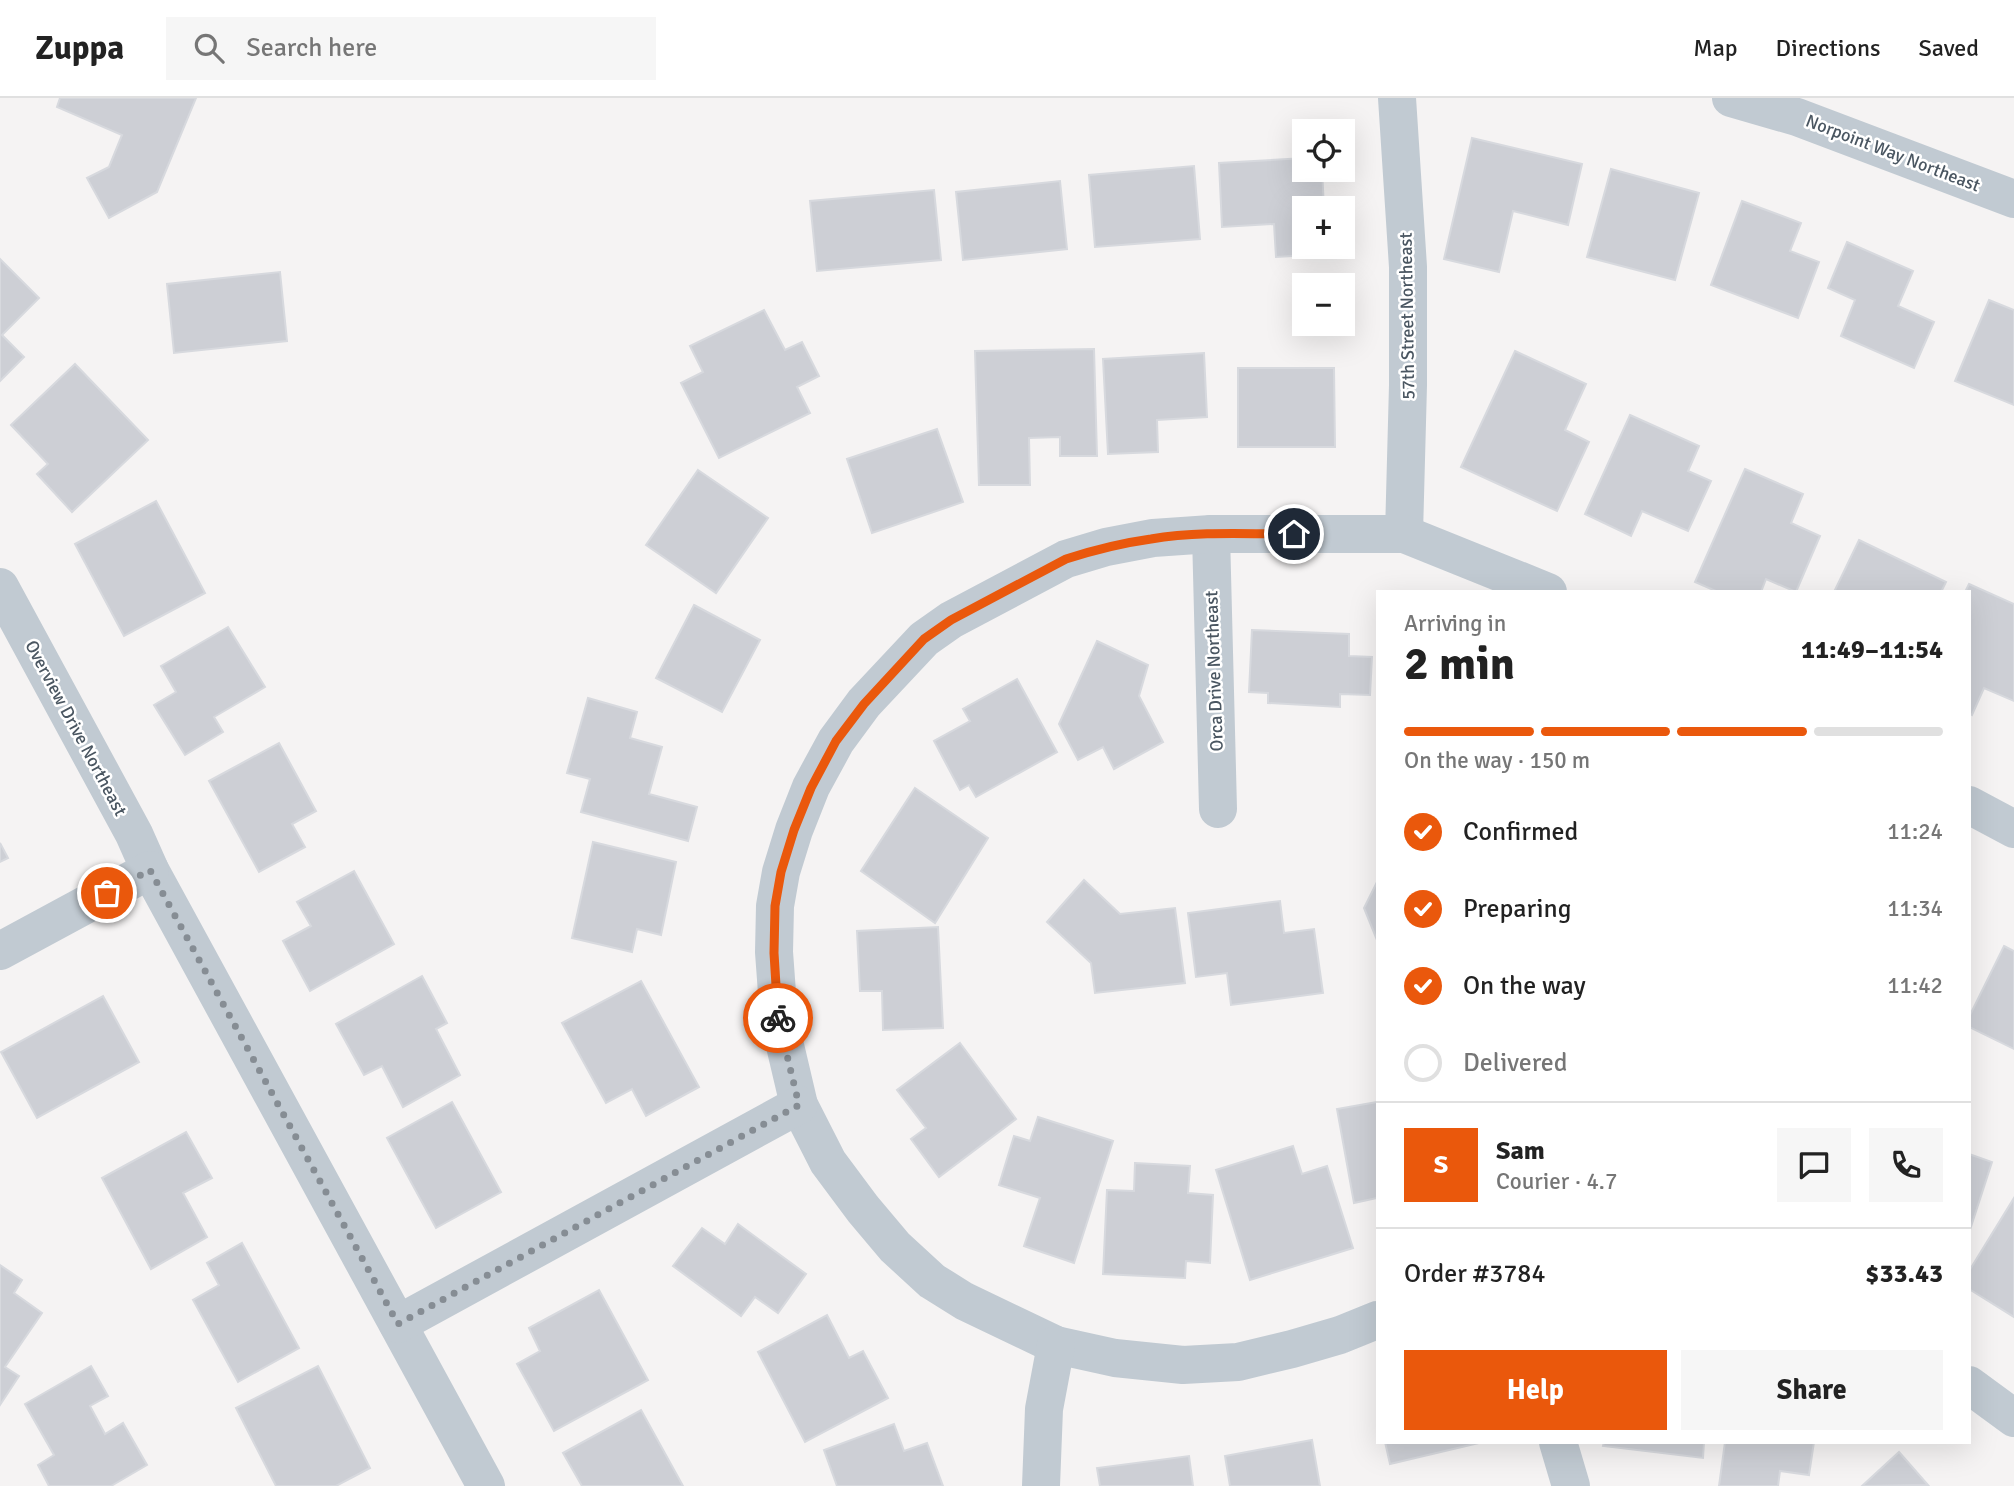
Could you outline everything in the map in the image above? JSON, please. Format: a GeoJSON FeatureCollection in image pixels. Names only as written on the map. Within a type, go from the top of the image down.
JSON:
{"type":"FeatureCollection","features":[{"type":"Feature","properties":{"kind":"street","name":"57th Street Northeast"},"geometry":{"type":"LineString","coordinates":[[1397,98],[1408,267],[1404,534]]}},
{"type":"Feature","properties":{"kind":"street","name":"Norpoint Way Northeast"},"geometry":{"type":"LineString","coordinates":[[1731,98],[1810,122],[2014,199]]}},
{"type":"Feature","properties":{"kind":"street"},"geometry":{"type":"LineString","coordinates":[[1376,1320],[1340,1335],[1238,1362],[1183,1366],[1115,1358],[1056,1345],[964,1301],[932,1281],[895,1247],[863,1209],[828,1162],[799,1105],[779,1020],[774,953],[775,906],[781,872],[811,788],[836,741],[864,704],[924,639],[951,620],[1066,559],[1106,547],[1153,538],[1211,534],[1404,534],[1543,590]]}},
{"type":"Feature","properties":{"kind":"street","name":"Orca Drive Northeast"},"geometry":{"type":"LineString","coordinates":[[1211,534],[1219,809]]}},
{"type":"Feature","properties":{"kind":"street","name":"Overview Drive Northeast"},"geometry":{"type":"LineString","coordinates":[[0,587],[134,834],[150,870],[486,1486]]}},
{"type":"Feature","properties":{"kind":"street"},"geometry":{"type":"LineString","coordinates":[[1971,806],[2014,829]]}},
{"type":"Feature","properties":{"kind":"street"},"geometry":{"type":"LineString","coordinates":[[0,951],[150,870]]}},
{"type":"Feature","properties":{"kind":"street"},"geometry":{"type":"LineString","coordinates":[[398,1324],[799,1105]]}},
{"type":"Feature","properties":{"kind":"street"},"geometry":{"type":"LineString","coordinates":[[1041,1486],[1044,1409],[1056,1345]]}},
{"type":"Feature","properties":{"kind":"street"},"geometry":{"type":"LineString","coordinates":[[1971,1386],[2014,1418]]}},
{"type":"Feature","properties":{"kind":"street"},"geometry":{"type":"LineString","coordinates":[[1559,1444],[1571,1486]]}},
{"type":"Feature","properties":{"kind":"building"},"geometry":{"type":"Polygon","coordinates":[[[60,98],[196,98],[157,192],[109,218],[87,178],[109,167],[122,135],[57,107],[60,98]]]}},
{"type":"Feature","properties":{"kind":"building"},"geometry":{"type":"Polygon","coordinates":[[[1472,138],[1582,164],[1568,225],[1513,211],[1499,272],[1444,259],[1472,138]]]}},
{"type":"Feature","properties":{"kind":"building"},"geometry":{"type":"Polygon","coordinates":[[[1292,159],[1292,182],[1323,182],[1323,196],[1292,196],[1292,256],[1276,257],[1274,224],[1222,227],[1219,163],[1292,159]]]}},
{"type":"Feature","properties":{"kind":"building"},"geometry":{"type":"Polygon","coordinates":[[[1194,166],[1200,239],[1095,247],[1089,175],[1194,166]]]}},
{"type":"Feature","properties":{"kind":"building"},"geometry":{"type":"Polygon","coordinates":[[[1611,169],[1699,193],[1675,280],[1587,257],[1611,169]]]}},
{"type":"Feature","properties":{"kind":"building"},"geometry":{"type":"Polygon","coordinates":[[[1060,181],[1067,249],[963,260],[956,192],[1060,181]]]}},
{"type":"Feature","properties":{"kind":"building"},"geometry":{"type":"Polygon","coordinates":[[[934,190],[941,260],[817,271],[810,201],[934,190]]]}},
{"type":"Feature","properties":{"kind":"building"},"geometry":{"type":"Polygon","coordinates":[[[1742,201],[1801,223],[1790,251],[1819,262],[1798,318],[1711,285],[1742,201]]]}},
{"type":"Feature","properties":{"kind":"building"},"geometry":{"type":"Polygon","coordinates":[[[1847,242],[1913,271],[1898,306],[1934,322],[1914,368],[1841,336],[1855,300],[1828,288],[1847,242]]]}},
{"type":"Feature","properties":{"kind":"building"},"geometry":{"type":"Polygon","coordinates":[[[0,259],[39,298],[2,335],[24,357],[0,381],[0,259]]]}},
{"type":"Feature","properties":{"kind":"building"},"geometry":{"type":"Polygon","coordinates":[[[280,272],[287,341],[174,353],[167,284],[280,272]]]}},
{"type":"Feature","properties":{"kind":"building"},"geometry":{"type":"Polygon","coordinates":[[[1989,300],[2014,310],[2014,405],[1955,381],[1989,300]]]}},
{"type":"Feature","properties":{"kind":"building"},"geometry":{"type":"Polygon","coordinates":[[[764,310],[785,350],[802,342],[819,376],[797,387],[810,413],[719,458],[681,383],[703,372],[690,346],[764,310]]]}},
{"type":"Feature","properties":{"kind":"building"},"geometry":{"type":"Polygon","coordinates":[[[1094,349],[1097,456],[1060,456],[1060,437],[1029,438],[1030,485],[979,485],[975,351],[1094,349]]]}},
{"type":"Feature","properties":{"kind":"building"},"geometry":{"type":"Polygon","coordinates":[[[1515,351],[1586,384],[1565,430],[1589,442],[1557,511],[1461,467],[1515,351]]]}},
{"type":"Feature","properties":{"kind":"building"},"geometry":{"type":"Polygon","coordinates":[[[1204,353],[1207,417],[1157,420],[1158,452],[1108,454],[1103,359],[1204,353]]]}},
{"type":"Feature","properties":{"kind":"building"},"geometry":{"type":"Polygon","coordinates":[[[75,364],[148,440],[72,512],[37,474],[48,464],[11,425],[75,364]]]}},
{"type":"Feature","properties":{"kind":"building"},"geometry":{"type":"Polygon","coordinates":[[[1238,368],[1334,368],[1335,447],[1238,447],[1238,368]]]}},
{"type":"Feature","properties":{"kind":"building"},"geometry":{"type":"Polygon","coordinates":[[[1630,415],[1699,446],[1688,471],[1711,481],[1688,531],[1642,511],[1631,536],[1585,514],[1630,415]]]}},
{"type":"Feature","properties":{"kind":"building"},"geometry":{"type":"Polygon","coordinates":[[[937,429],[963,502],[872,533],[847,459],[937,429]]]}},
{"type":"Feature","properties":{"kind":"building"},"geometry":{"type":"Polygon","coordinates":[[[1745,469],[1803,494],[1791,523],[1820,536],[1797,590],[1766,579],[1762,590],[1713,590],[1695,582],[1745,469]]]}},
{"type":"Feature","properties":{"kind":"building"},"geometry":{"type":"Polygon","coordinates":[[[698,470],[768,518],[716,593],[646,545],[698,470]]]}},
{"type":"Feature","properties":{"kind":"building"},"geometry":{"type":"Polygon","coordinates":[[[156,501],[205,593],[124,636],[75,544],[156,501]]]}},
{"type":"Feature","properties":{"kind":"building"},"geometry":{"type":"Polygon","coordinates":[[[1859,540],[1946,582],[1942,590],[1835,590],[1859,540]]]}},
{"type":"Feature","properties":{"kind":"building"},"geometry":{"type":"Polygon","coordinates":[[[1969,584],[2014,604],[2014,701],[1984,688],[1972,715],[1971,590],[1966,590],[1969,584]]]}},
{"type":"Feature","properties":{"kind":"building"},"geometry":{"type":"Polygon","coordinates":[[[694,605],[760,640],[722,712],[656,678],[694,605]]]}},
{"type":"Feature","properties":{"kind":"building"},"geometry":{"type":"Polygon","coordinates":[[[228,627],[265,687],[214,717],[223,732],[185,755],[154,705],[176,692],[161,666],[228,627]]]}},
{"type":"Feature","properties":{"kind":"building"},"geometry":{"type":"Polygon","coordinates":[[[1252,630],[1349,634],[1349,656],[1372,657],[1370,695],[1340,694],[1340,707],[1268,703],[1268,693],[1249,692],[1252,630]]]}},
{"type":"Feature","properties":{"kind":"building"},"geometry":{"type":"Polygon","coordinates":[[[1097,641],[1148,665],[1139,696],[1163,742],[1114,769],[1103,747],[1078,760],[1059,724],[1097,641]]]}},
{"type":"Feature","properties":{"kind":"building"},"geometry":{"type":"Polygon","coordinates":[[[1017,679],[1057,752],[976,797],[969,785],[960,790],[934,741],[970,721],[963,709],[1017,679]]]}},
{"type":"Feature","properties":{"kind":"building"},"geometry":{"type":"Polygon","coordinates":[[[588,698],[637,712],[630,738],[662,747],[649,794],[697,807],[688,841],[581,812],[590,779],[567,773],[588,698]]]}},
{"type":"Feature","properties":{"kind":"building"},"geometry":{"type":"Polygon","coordinates":[[[279,743],[316,811],[292,824],[305,847],[259,872],[209,781],[279,743]]]}},
{"type":"Feature","properties":{"kind":"building"},"geometry":{"type":"Polygon","coordinates":[[[915,788],[988,838],[935,923],[861,871],[915,788]]]}},
{"type":"Feature","properties":{"kind":"building"},"geometry":{"type":"Polygon","coordinates":[[[593,842],[676,862],[661,935],[637,929],[632,952],[572,938],[593,842]]]}},
{"type":"Feature","properties":{"kind":"building"},"geometry":{"type":"Polygon","coordinates":[[[0,843],[8,858],[0,862],[0,843]]]}},
{"type":"Feature","properties":{"kind":"building"},"geometry":{"type":"Polygon","coordinates":[[[354,871],[394,944],[310,991],[283,941],[311,926],[297,902],[354,871]]]}},
{"type":"Feature","properties":{"kind":"building"},"geometry":{"type":"Polygon","coordinates":[[[1084,880],[1120,914],[1175,908],[1185,983],[1095,993],[1091,963],[1047,922],[1084,880]]]}},
{"type":"Feature","properties":{"kind":"building"},"geometry":{"type":"Polygon","coordinates":[[[1376,884],[1376,938],[1364,908],[1376,884]]]}},
{"type":"Feature","properties":{"kind":"building"},"geometry":{"type":"Polygon","coordinates":[[[1280,901],[1284,933],[1314,929],[1323,993],[1231,1005],[1227,973],[1196,977],[1188,913],[1280,901]]]}},
{"type":"Feature","properties":{"kind":"building"},"geometry":{"type":"Polygon","coordinates":[[[938,927],[943,1028],[883,1030],[882,991],[860,991],[857,931],[938,927]]]}},
{"type":"Feature","properties":{"kind":"building"},"geometry":{"type":"Polygon","coordinates":[[[2004,946],[2014,951],[2014,1049],[1971,1028],[1971,1013],[2004,946]]]}},
{"type":"Feature","properties":{"kind":"building"},"geometry":{"type":"Polygon","coordinates":[[[422,976],[447,1023],[436,1029],[460,1075],[403,1107],[382,1066],[364,1075],[336,1024],[422,976]]]}},
{"type":"Feature","properties":{"kind":"building"},"geometry":{"type":"Polygon","coordinates":[[[641,981],[699,1087],[646,1116],[632,1089],[606,1103],[562,1023],[641,981]]]}},
{"type":"Feature","properties":{"kind":"building"},"geometry":{"type":"Polygon","coordinates":[[[103,996],[139,1062],[37,1118],[1,1052],[103,996]]]}},
{"type":"Feature","properties":{"kind":"building"},"geometry":{"type":"Polygon","coordinates":[[[960,1043],[1016,1119],[939,1177],[911,1139],[926,1128],[897,1090],[960,1043]]]}},
{"type":"Feature","properties":{"kind":"building"},"geometry":{"type":"Polygon","coordinates":[[[452,1102],[501,1192],[436,1228],[387,1138],[452,1102]]]}},
{"type":"Feature","properties":{"kind":"building"},"geometry":{"type":"Polygon","coordinates":[[[1376,1102],[1376,1198],[1354,1203],[1337,1109],[1376,1102]]]}},
{"type":"Feature","properties":{"kind":"building"},"geometry":{"type":"Polygon","coordinates":[[[1038,1117],[1113,1141],[1074,1263],[1024,1246],[1040,1198],[999,1185],[1014,1136],[1030,1141],[1038,1117]]]}},
{"type":"Feature","properties":{"kind":"building"},"geometry":{"type":"Polygon","coordinates":[[[186,1132],[212,1178],[183,1193],[207,1237],[151,1269],[102,1178],[186,1132]]]}},
{"type":"Feature","properties":{"kind":"building"},"geometry":{"type":"Polygon","coordinates":[[[1293,1146],[1302,1174],[1327,1166],[1353,1248],[1250,1280],[1216,1170],[1293,1146]]]}},
{"type":"Feature","properties":{"kind":"building"},"geometry":{"type":"Polygon","coordinates":[[[1971,1155],[1992,1162],[1971,1227],[1971,1155]]]}},
{"type":"Feature","properties":{"kind":"building"},"geometry":{"type":"Polygon","coordinates":[[[1135,1163],[1190,1166],[1188,1193],[1213,1195],[1210,1263],[1186,1261],[1185,1278],[1103,1274],[1107,1190],[1134,1191],[1135,1163]]]}},
{"type":"Feature","properties":{"kind":"building"},"geometry":{"type":"Polygon","coordinates":[[[2014,1198],[2014,1317],[1971,1290],[1971,1268],[2014,1198]]]}},
{"type":"Feature","properties":{"kind":"building"},"geometry":{"type":"Polygon","coordinates":[[[738,1224],[806,1274],[778,1313],[755,1297],[741,1316],[673,1266],[702,1228],[725,1244],[738,1224]]]}},
{"type":"Feature","properties":{"kind":"building"},"geometry":{"type":"Polygon","coordinates":[[[242,1243],[299,1348],[238,1382],[193,1300],[219,1285],[207,1263],[242,1243]]]}},
{"type":"Feature","properties":{"kind":"building"},"geometry":{"type":"Polygon","coordinates":[[[0,1265],[22,1280],[14,1293],[42,1313],[5,1367],[19,1376],[0,1405],[0,1265]]]}},
{"type":"Feature","properties":{"kind":"building"},"geometry":{"type":"Polygon","coordinates":[[[599,1290],[648,1380],[554,1431],[517,1364],[540,1351],[529,1328],[599,1290]]]}},
{"type":"Feature","properties":{"kind":"building"},"geometry":{"type":"Polygon","coordinates":[[[827,1315],[849,1358],[863,1351],[888,1398],[805,1442],[758,1352],[827,1315]]]}},
{"type":"Feature","properties":{"kind":"building"},"geometry":{"type":"Polygon","coordinates":[[[91,1366],[108,1396],[90,1406],[105,1434],[123,1423],[147,1465],[111,1486],[49,1486],[38,1465],[54,1455],[25,1404],[91,1366]]]}},
{"type":"Feature","properties":{"kind":"building"},"geometry":{"type":"Polygon","coordinates":[[[318,1366],[370,1468],[336,1486],[276,1486],[236,1408],[318,1366]]]}},
{"type":"Feature","properties":{"kind":"building"},"geometry":{"type":"Polygon","coordinates":[[[641,1410],[683,1486],[582,1486],[563,1453],[641,1410]]]}},
{"type":"Feature","properties":{"kind":"building"},"geometry":{"type":"Polygon","coordinates":[[[894,1424],[904,1451],[927,1443],[943,1486],[837,1486],[824,1450],[894,1424]]]}},
{"type":"Feature","properties":{"kind":"building"},"geometry":{"type":"Polygon","coordinates":[[[1312,1440],[1320,1486],[1230,1486],[1225,1456],[1312,1440]]]}},
{"type":"Feature","properties":{"kind":"building"},"geometry":{"type":"Polygon","coordinates":[[[1385,1444],[1475,1444],[1390,1464],[1385,1444]]]}},
{"type":"Feature","properties":{"kind":"building"},"geometry":{"type":"Polygon","coordinates":[[[1604,1444],[1704,1444],[1703,1458],[1604,1444]]]}},
{"type":"Feature","properties":{"kind":"building"},"geometry":{"type":"Polygon","coordinates":[[[1725,1444],[1814,1444],[1809,1475],[1780,1471],[1778,1486],[1719,1486],[1725,1444]]]}},
{"type":"Feature","properties":{"kind":"building"},"geometry":{"type":"Polygon","coordinates":[[[1899,1452],[1928,1485],[1862,1486],[1899,1452]]]}},
{"type":"Feature","properties":{"kind":"building"},"geometry":{"type":"Polygon","coordinates":[[[1189,1456],[1193,1486],[1100,1486],[1097,1468],[1189,1456]]]}},
{"type":"Feature","properties":{"kind":"way so far"},"geometry":{"type":"LineString","coordinates":[[107,893],[150,870],[398,1324],[799,1105],[778,1018]]}},
{"type":"Feature","properties":{"kind":"route"},"geometry":{"type":"LineString","coordinates":[[778,1018],[774,953],[775,906],[781,872],[794,830],[811,788],[836,741],[864,704],[924,639],[951,620],[1066,559],[1106,547],[1153,538],[1211,534],[1294,534]]}}]}
